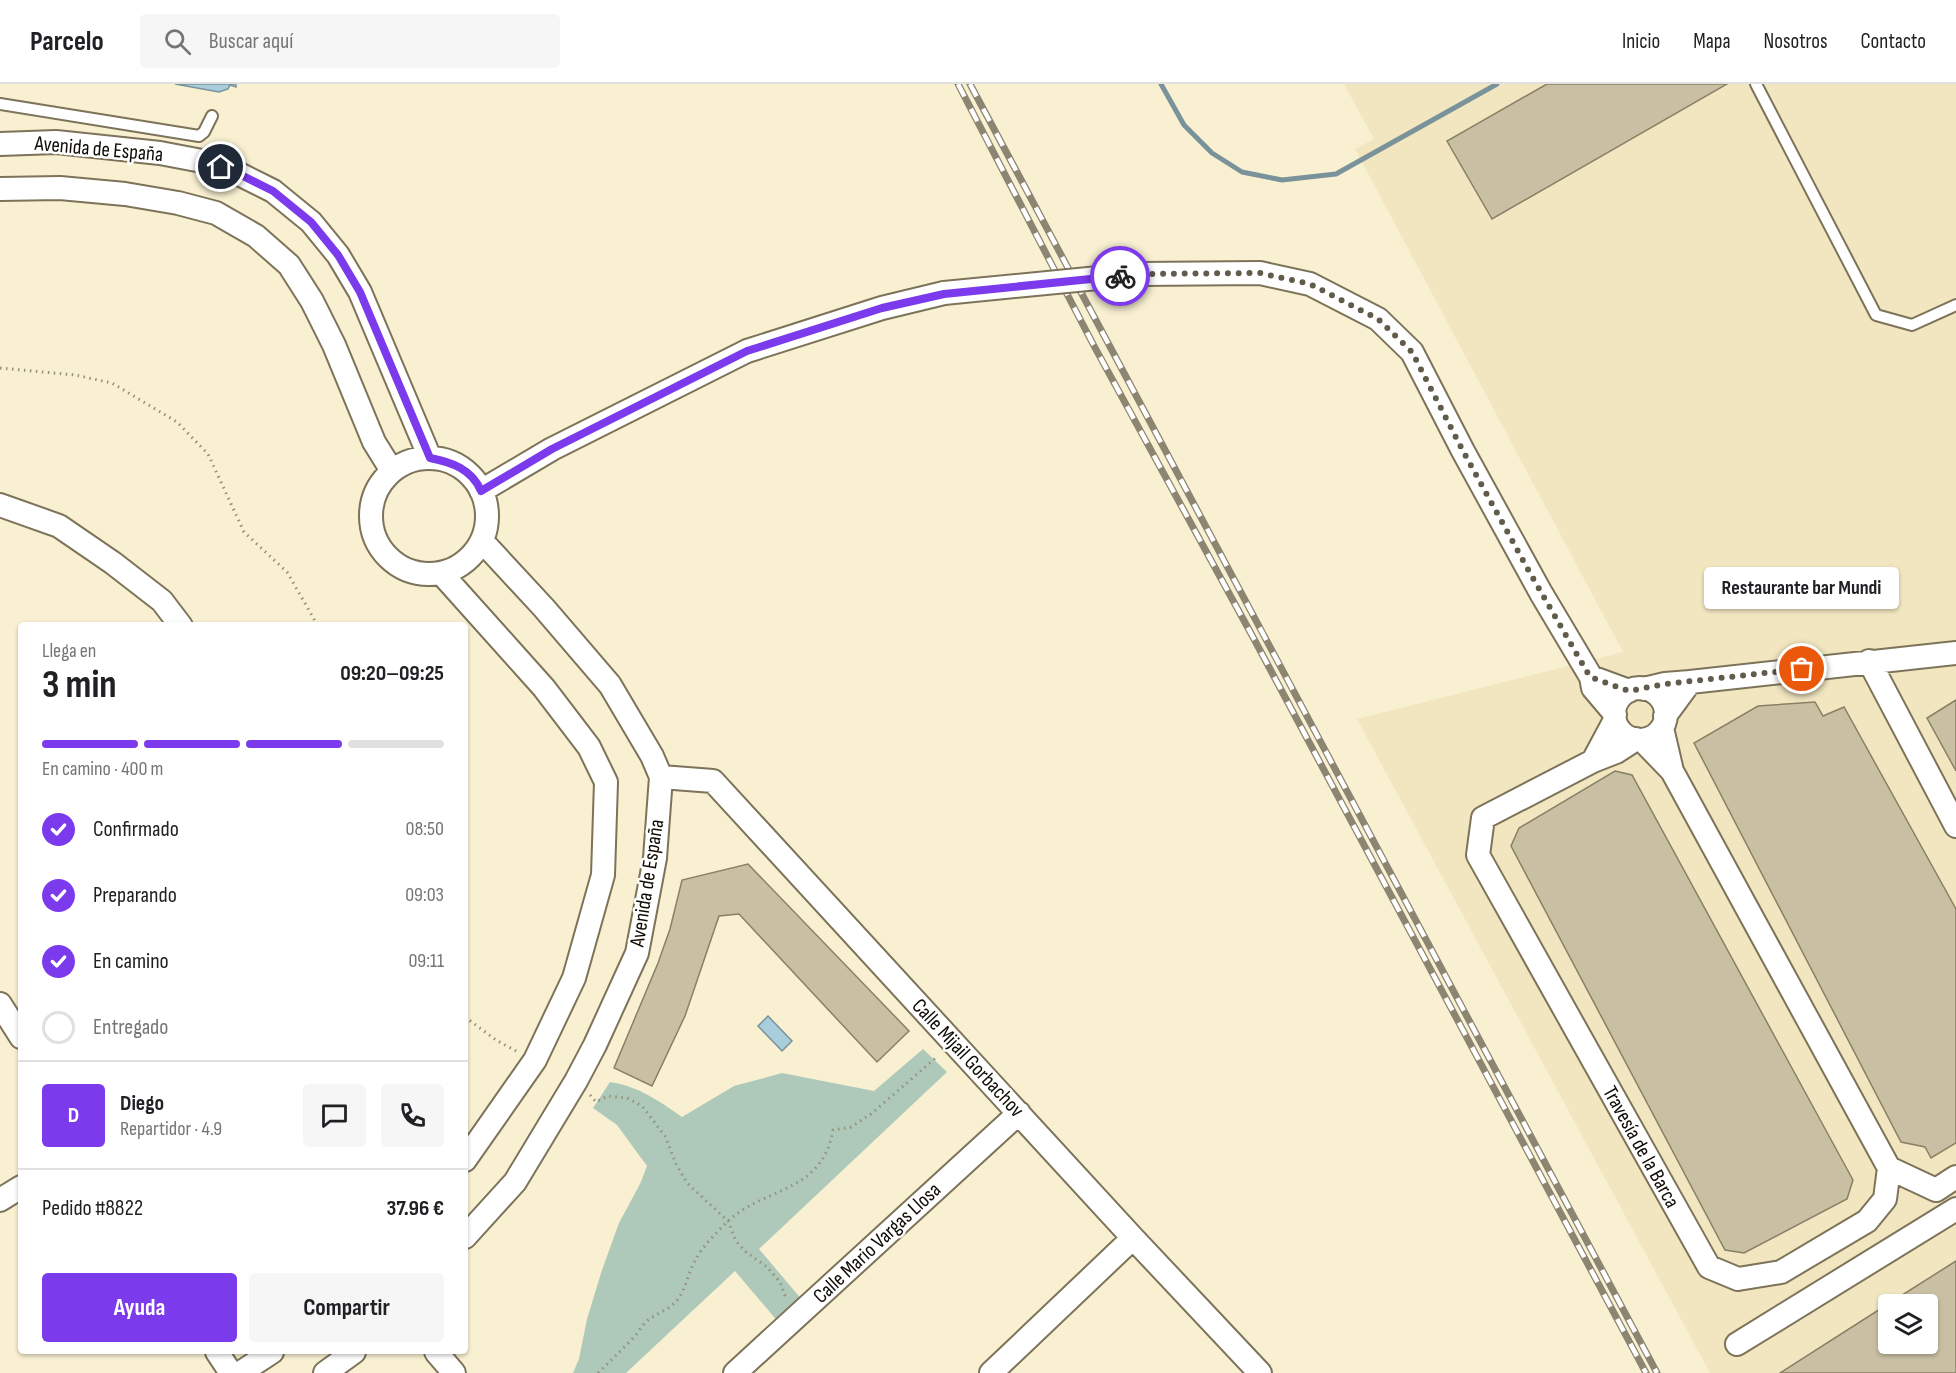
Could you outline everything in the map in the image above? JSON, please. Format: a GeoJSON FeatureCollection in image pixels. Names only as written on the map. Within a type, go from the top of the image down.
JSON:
{"type":"FeatureCollection","features":[{"type":"Feature","properties":{"kind":"street","name":"Avenida de España"},"geometry":{"type":"LineString","coordinates":[[0,144],[56,142],[159,153],[202,161],[239,174],[273,191],[311,222],[338,255],[360,292],[430,458]]}},
{"type":"Feature","properties":{"kind":"street","name":"Avenida de España"},"geometry":{"type":"LineString","coordinates":[[0,189],[60,188],[125,194],[177,203],[216,213],[256,236],[289,265],[312,301],[334,345],[374,442],[392,471]]}},
{"type":"Feature","properties":{"kind":"street"},"geometry":{"type":"LineString","coordinates":[[481,491],[552,449],[747,351],[882,308],[944,294],[1139,274],[1260,273],[1310,284],[1378,319],[1412,352],[1463,451],[1590,677],[1593,688],[1615,717],[1617,727],[1623,734],[1639,740],[1672,771],[1888,1168],[1936,1190],[1956,1177]]}},
{"type":"Feature","properties":{"kind":"street"},"geometry":{"type":"LineString","coordinates":[[430,458],[449,461],[466,471],[478,485],[486,503],[487,522],[482,541],[472,556],[458,567],[441,573],[422,574],[404,569],[388,558],[376,542],[371,524],[372,504],[379,486],[392,471],[416,459],[430,458]]}},
{"type":"Feature","properties":{"kind":"street"},"geometry":{"type":"LineString","coordinates":[[0,505],[59,526],[114,563],[162,601],[178,622]]}},
{"type":"Feature","properties":{"kind":"street","name":"Avenida de España"},"geometry":{"type":"LineString","coordinates":[[468,1234],[515,1182],[576,1081],[637,953],[655,858],[661,777],[652,756],[610,685],[544,608],[482,541]]}},
{"type":"Feature","properties":{"kind":"street"},"geometry":{"type":"LineString","coordinates":[[441,573],[544,688],[589,747],[606,782],[603,875],[574,978],[535,1060],[468,1156]]}},
{"type":"Feature","properties":{"kind":"street"},"geometry":{"type":"LineString","coordinates":[[1593,761],[1615,717],[1617,703],[1622,696],[1636,690],[1665,684],[1956,652]]}},
{"type":"Feature","properties":{"kind":"street"},"geometry":{"type":"LineString","coordinates":[[1869,661],[1956,826]]}},
{"type":"Feature","properties":{"kind":"street"},"geometry":{"type":"LineString","coordinates":[[1590,677],[1659,696],[1663,703],[1672,771]]}},
{"type":"Feature","properties":{"kind":"street"},"geometry":{"type":"LineString","coordinates":[[1593,761],[1656,734],[1690,682]]}},
{"type":"Feature","properties":{"kind":"street","name":"Travesía de la Barca"},"geometry":{"type":"LineString","coordinates":[[1593,761],[1483,818],[1478,855],[1709,1268],[1738,1279],[1781,1272],[1867,1221],[1885,1200],[1888,1168]]}},
{"type":"Feature","properties":{"kind":"street","name":"Calle Mijail Gorbachov"},"geometry":{"type":"LineString","coordinates":[[661,777],[713,781],[1260,1373]]}},
{"type":"Feature","properties":{"kind":"street"},"geometry":{"type":"LineString","coordinates":[[0,1004],[18,1032]]}},
{"type":"Feature","properties":{"kind":"street","name":"Calle Mario Vargas Llosa"},"geometry":{"type":"LineString","coordinates":[[735,1373],[1019,1113]]}},
{"type":"Feature","properties":{"kind":"street"},"geometry":{"type":"LineString","coordinates":[[0,1200],[18,1189]]}},
{"type":"Feature","properties":{"kind":"street"},"geometry":{"type":"LineString","coordinates":[[1737,1344],[1956,1209]]}},
{"type":"Feature","properties":{"kind":"street"},"geometry":{"type":"LineString","coordinates":[[991,1373],[1133,1238]]}},
{"type":"Feature","properties":{"kind":"street"},"geometry":{"type":"LineString","coordinates":[[218,1354],[231,1373]]}},
{"type":"Feature","properties":{"kind":"street"},"geometry":{"type":"LineString","coordinates":[[240,1373],[269,1354]]}},
{"type":"Feature","properties":{"kind":"street"},"geometry":{"type":"LineString","coordinates":[[325,1373],[351,1354]]}},
{"type":"Feature","properties":{"kind":"street"},"geometry":{"type":"LineString","coordinates":[[438,1354],[454,1373]]}},
{"type":"Feature","properties":{"kind":"lane"},"geometry":{"type":"LineString","coordinates":[[1756,84],[1876,315],[1912,325],[1956,304]]}},
{"type":"Feature","properties":{"kind":"lane"},"geometry":{"type":"LineString","coordinates":[[0,104],[199,136],[204,132],[212,116]]}},
{"type":"Feature","properties":{"kind":"path"},"geometry":{"type":"LineString","coordinates":[[0,368],[75,375],[112,383],[177,422],[208,454],[244,532],[287,572],[316,622]]}},
{"type":"Feature","properties":{"kind":"path"},"geometry":{"type":"LineString","coordinates":[[468,1019],[496,1040],[535,1060]]}},
{"type":"Feature","properties":{"kind":"path"},"geometry":{"type":"LineString","coordinates":[[598,1373],[653,1316],[670,1309],[680,1296],[695,1260],[728,1221],[806,1178],[830,1146],[833,1130],[850,1126],[871,1114],[954,1042]]}},
{"type":"Feature","properties":{"kind":"path"},"geometry":{"type":"LineString","coordinates":[[576,1081],[596,1101],[608,1096],[627,1098],[642,1106],[665,1137],[687,1183],[728,1221],[736,1241],[746,1252],[767,1267],[780,1282],[787,1302],[798,1316]]}},
{"type":"Feature","properties":{"kind":"shaded area"},"geometry":{"type":"Polygon","coordinates":[[[1344,84],[1956,84],[1956,1373],[1710,1373],[1357,719],[1623,652],[1355,149],[1374,139],[1344,84]]]}},
{"type":"Feature","properties":{"kind":"green space"},"geometry":{"type":"Polygon","coordinates":[[[923,1049],[947,1072],[759,1249],[803,1301],[780,1324],[735,1271],[626,1373],[573,1373],[579,1359],[587,1319],[602,1270],[619,1223],[647,1166],[617,1125],[593,1108],[610,1082],[639,1091],[682,1117],[734,1086],[782,1073],[874,1091],[923,1049]]]}},
{"type":"Feature","properties":{"kind":"water"},"geometry":{"type":"Polygon","coordinates":[[[175,84],[236,84],[236,87],[230,85],[228,89],[219,92],[175,84]]]}},
{"type":"Feature","properties":{"kind":"water"},"geometry":{"type":"Polygon","coordinates":[[[768,1016],[792,1041],[782,1051],[758,1026],[768,1016]]]}},
{"type":"Feature","properties":{"kind":"building"},"geometry":{"type":"Polygon","coordinates":[[[1547,84],[1727,84],[1492,219],[1447,141],[1547,84]]]}},
{"type":"Feature","properties":{"kind":"building"},"geometry":{"type":"Polygon","coordinates":[[[1956,700],[1956,771],[1927,718],[1956,700]]]}},
{"type":"Feature","properties":{"kind":"building"},"geometry":{"type":"Polygon","coordinates":[[[1815,702],[1823,716],[1844,707],[1956,909],[1956,1143],[1931,1158],[1925,1147],[1901,1142],[1694,743],[1758,706],[1815,702]]]}},
{"type":"Feature","properties":{"kind":"building"},"geometry":{"type":"Polygon","coordinates":[[[1615,771],[1632,775],[1853,1180],[1847,1199],[1744,1253],[1725,1250],[1511,846],[1519,828],[1615,771]]]}},
{"type":"Feature","properties":{"kind":"building"},"geometry":{"type":"Polygon","coordinates":[[[748,864],[909,1031],[877,1062],[739,914],[719,916],[685,1016],[652,1086],[614,1068],[658,963],[670,929],[682,880],[748,864]]]}},
{"type":"Feature","properties":{"kind":"building"},"geometry":{"type":"Polygon","coordinates":[[[1956,1261],[1956,1373],[1780,1373],[1878,1311],[1878,1354],[1938,1354],[1938,1294],[1904,1294],[1956,1261]]]}},
{"type":"Feature","properties":{"kind":"waterway"},"geometry":{"type":"LineString","coordinates":[[1161,84],[1184,125],[1212,153],[1242,172],[1282,180],[1336,174],[1497,84]]}},
{"type":"Feature","properties":{"kind":"railway"},"geometry":{"type":"LineString","coordinates":[[958,84],[1093,344],[1254,639],[1646,1373]]}},
{"type":"Feature","properties":{"kind":"railway"},"geometry":{"type":"LineString","coordinates":[[970,84],[1657,1373]]}},
{"type":"Feature","properties":{"kind":"way so far"},"geometry":{"type":"LineString","coordinates":[[1120,276],[1260,273],[1310,284],[1378,319],[1412,352],[1463,451],[1590,677],[1629,691],[1665,684],[1802,669]]}},
{"type":"Feature","properties":{"kind":"place","name":"Restaurante bar Mundi"},"geometry":{"type":"Point","coordinates":[1802,669]}},
{"type":"Feature","properties":{"kind":"route"},"geometry":{"type":"LineString","coordinates":[[221,167],[273,191],[311,222],[338,255],[360,292],[430,458],[449,461],[466,471],[481,491],[552,449],[747,351],[882,308],[944,294],[1120,276]]}}]}
